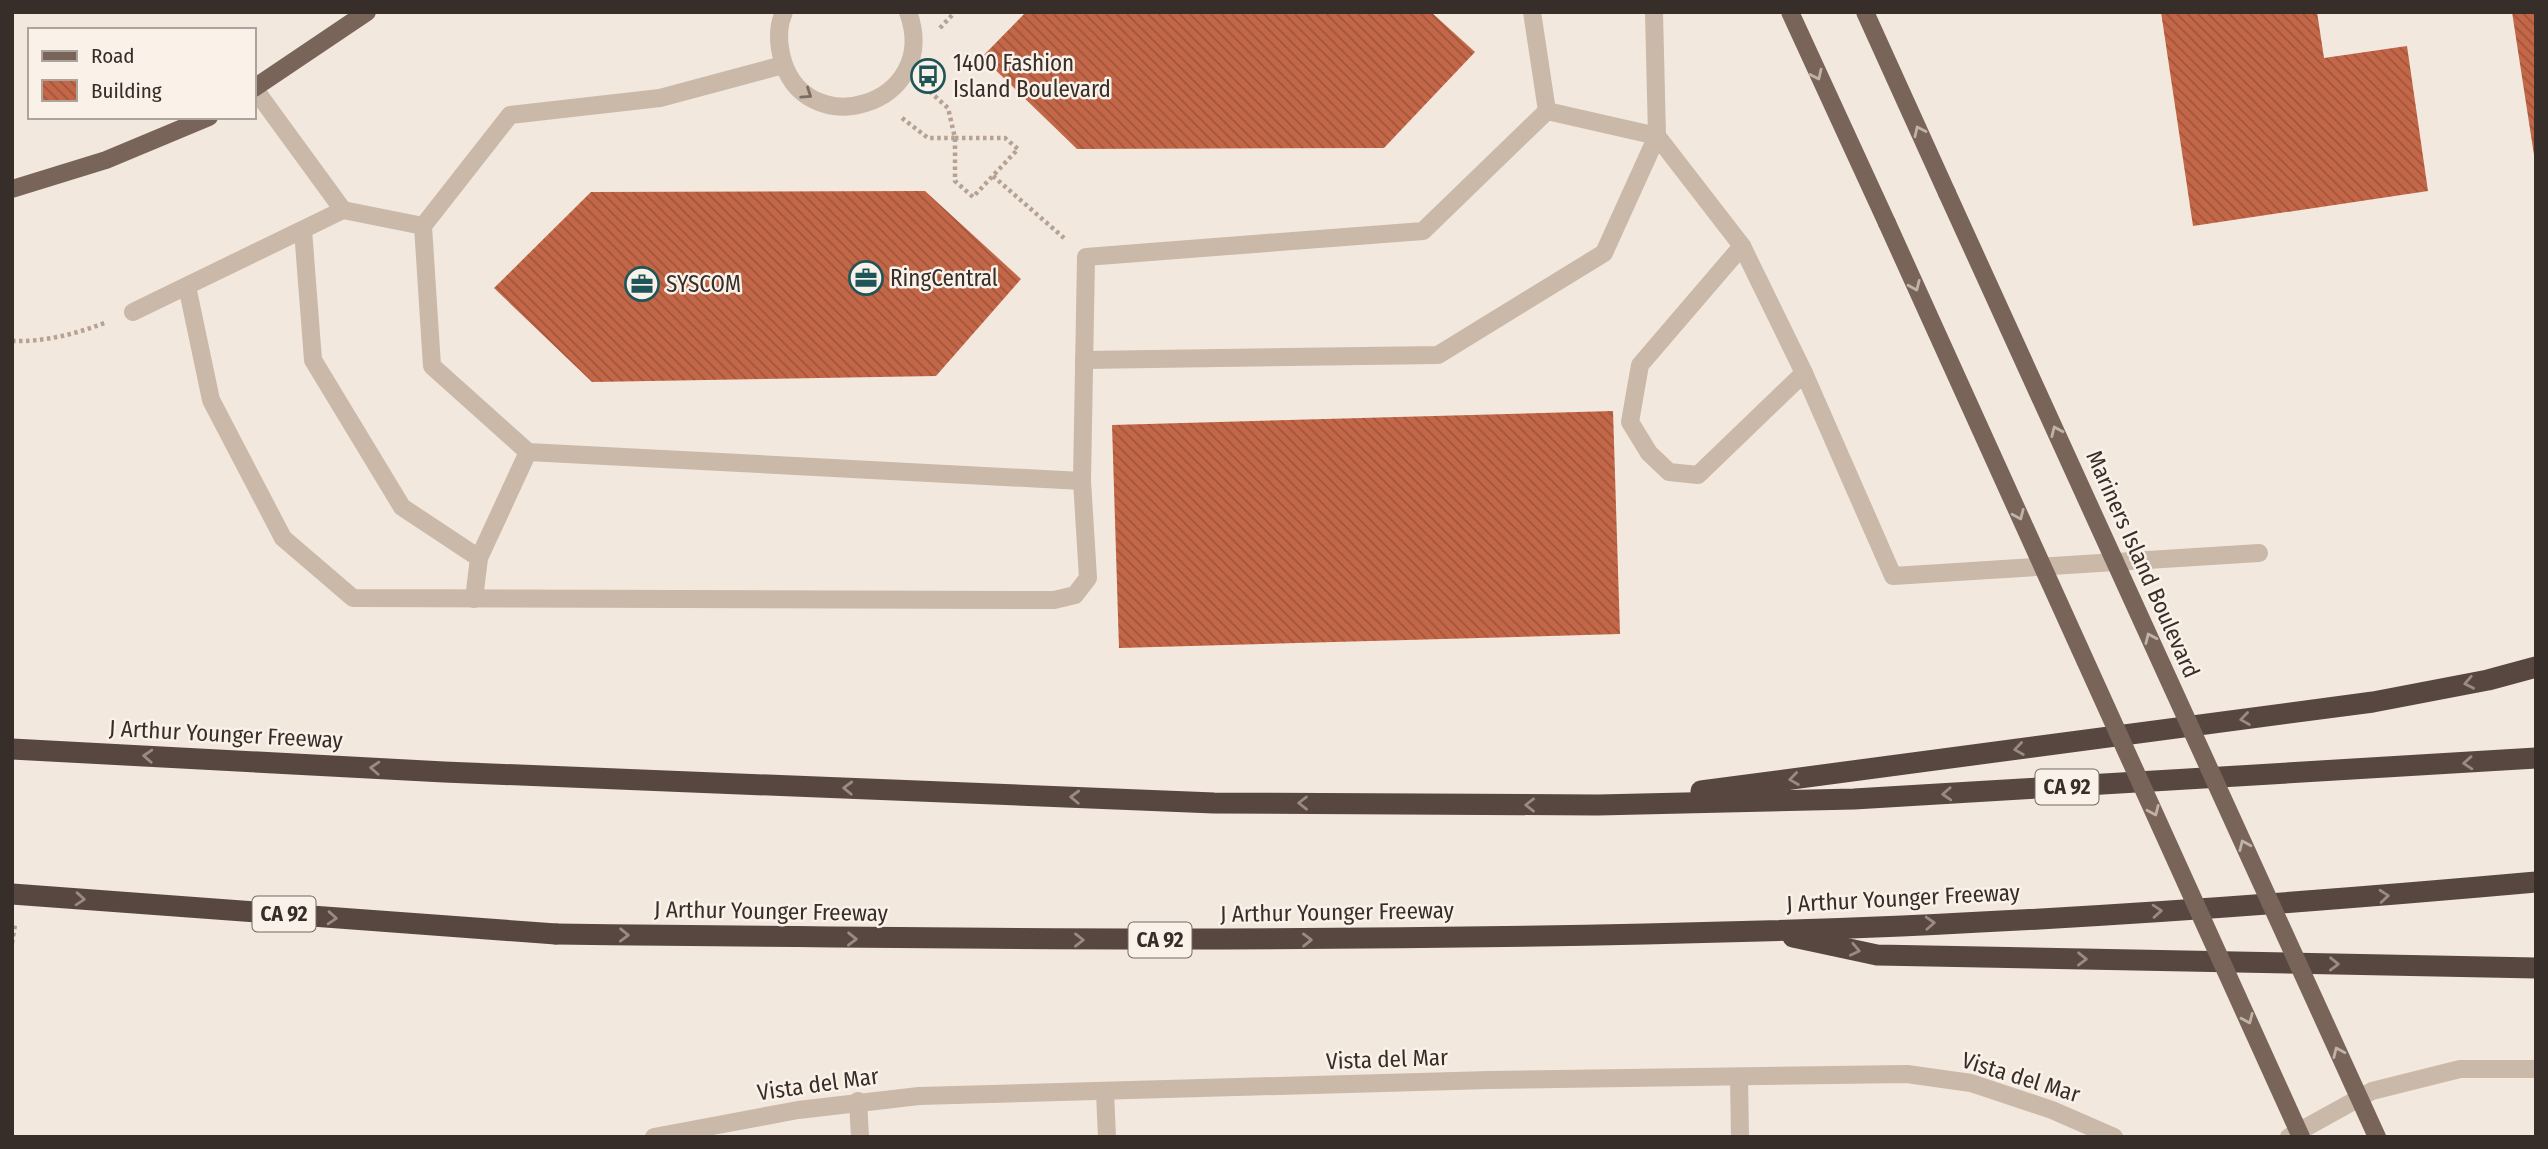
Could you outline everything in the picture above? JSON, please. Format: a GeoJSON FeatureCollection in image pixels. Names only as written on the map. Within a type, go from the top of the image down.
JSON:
{"type":"FeatureCollection","features":[{"type":"Feature","properties":{"kind":"highway"},"geometry":{"type":"LineString","coordinates":[[1598,805],[2372,702],[2488,680],[2536,667]]}},
{"type":"Feature","properties":{"kind":"highway","name":"J Arthur Younger Freeway"},"geometry":{"type":"LineString","coordinates":[[12,749],[443,772],[1214,803],[1598,805],[1854,799],[2536,758]]}},
{"type":"Feature","properties":{"kind":"highway","name":"J Arthur Younger Freeway"},"geometry":{"type":"LineString","coordinates":[[12,894],[556,934],[895,940],[1249,941],[1764,931],[2351,899],[2536,882]]}},
{"type":"Feature","properties":{"kind":"highway"},"geometry":{"type":"LineString","coordinates":[[1764,931],[1877,955],[2536,968]]}},
{"type":"Feature","properties":{"kind":"main road"},"geometry":{"type":"LineString","coordinates":[[256,87],[368,12]]}},
{"type":"Feature","properties":{"kind":"main road"},"geometry":{"type":"LineString","coordinates":[[1790,12],[2301,1137]]}},
{"type":"Feature","properties":{"kind":"main road","name":"Mariners Island Boulevard"},"geometry":{"type":"LineString","coordinates":[[1865,12],[2377,1137]]}},
{"type":"Feature","properties":{"kind":"main road"},"geometry":{"type":"LineString","coordinates":[[12,189],[106,160],[204,119]]}},
{"type":"Feature","properties":{"kind":"street"},"geometry":{"type":"LineString","coordinates":[[784,12],[778,43],[783,65],[794,84],[812,98],[833,106],[855,107],[876,101],[894,88],[907,70],[914,49],[914,26],[908,12]]}},
{"type":"Feature","properties":{"kind":"street"},"geometry":{"type":"LineString","coordinates":[[1532,12],[1547,111]]}},
{"type":"Feature","properties":{"kind":"street"},"geometry":{"type":"LineString","coordinates":[[1084,360],[1438,355],[1604,253],[1657,136],[1654,12]]}},
{"type":"Feature","properties":{"kind":"street"},"geometry":{"type":"LineString","coordinates":[[783,65],[660,98],[510,115],[424,226],[432,366],[528,452],[1082,481]]}},
{"type":"Feature","properties":{"kind":"street"},"geometry":{"type":"LineString","coordinates":[[256,91],[343,210]]}},
{"type":"Feature","properties":{"kind":"street"},"geometry":{"type":"LineString","coordinates":[[1547,111],[1657,136],[1742,246],[1804,373],[1893,576],[2259,554]]}},
{"type":"Feature","properties":{"kind":"street"},"geometry":{"type":"LineString","coordinates":[[187,286],[211,400],[283,538],[353,598],[1054,600],[1074,596],[1088,578],[1082,481],[1086,257],[1423,231],[1547,111]]}},
{"type":"Feature","properties":{"kind":"street"},"geometry":{"type":"LineString","coordinates":[[133,312],[343,210],[424,226]]}},
{"type":"Feature","properties":{"kind":"street"},"geometry":{"type":"LineString","coordinates":[[303,230],[313,360],[402,507],[479,558]]}},
{"type":"Feature","properties":{"kind":"street"},"geometry":{"type":"LineString","coordinates":[[1742,246],[1640,365],[1630,422],[1649,453],[1669,472],[1698,475],[1804,373]]}},
{"type":"Feature","properties":{"kind":"street"},"geometry":{"type":"LineString","coordinates":[[474,599],[479,558],[528,452]]}},
{"type":"Feature","properties":{"kind":"street"},"geometry":{"type":"LineString","coordinates":[[2289,1137],[2372,1091],[2460,1069],[2536,1069]]}},
{"type":"Feature","properties":{"kind":"street","name":"Vista del Mar"},"geometry":{"type":"LineString","coordinates":[[654,1137],[858,1101],[1105,1091],[1907,1074],[1971,1083],[2052,1110],[2114,1137]]}},
{"type":"Feature","properties":{"kind":"street"},"geometry":{"type":"LineString","coordinates":[[1738,1077],[1740,1137]]}},
{"type":"Feature","properties":{"kind":"street"},"geometry":{"type":"LineString","coordinates":[[1105,1091],[1107,1137]]}},
{"type":"Feature","properties":{"kind":"street"},"geometry":{"type":"LineString","coordinates":[[858,1101],[860,1137]]}},
{"type":"Feature","properties":{"kind":"path"},"geometry":{"type":"LineString","coordinates":[[896,113],[928,138],[955,138],[1005,138],[1018,149],[973,198],[955,181],[955,138],[948,108],[925,87]]}},
{"type":"Feature","properties":{"kind":"path"},"geometry":{"type":"LineString","coordinates":[[993,176],[1086,257]]}},
{"type":"Feature","properties":{"kind":"path"},"geometry":{"type":"LineString","coordinates":[[12,341],[29,342],[78,333],[133,312]]}},
{"type":"Feature","properties":{"kind":"building"},"geometry":{"type":"Polygon","coordinates":[[[1026,12],[1431,12],[1475,52],[1384,148],[1077,149],[982,57],[1026,12]]]}},
{"type":"Feature","properties":{"kind":"building"},"geometry":{"type":"Polygon","coordinates":[[[2161,12],[2317,12],[2324,58],[2407,46],[2428,191],[2193,226],[2161,12]]]}},
{"type":"Feature","properties":{"kind":"building"},"geometry":{"type":"Polygon","coordinates":[[[2512,12],[2536,12],[2536,155],[2534,155],[2512,12]]]}},
{"type":"Feature","properties":{"kind":"building"},"geometry":{"type":"Polygon","coordinates":[[[925,191],[1021,279],[936,376],[592,382],[494,288],[591,192],[925,191]]]}},
{"type":"Feature","properties":{"kind":"building"},"geometry":{"type":"Polygon","coordinates":[[[1613,411],[1620,634],[1119,648],[1112,425],[1613,411]]]}},
{"type":"Feature","properties":{"kind":"place","name":"1400 Fashion Island Boulevard"},"geometry":{"type":"Point","coordinates":[928,76]}},
{"type":"Feature","properties":{"kind":"place","name":"RingCentral"},"geometry":{"type":"Point","coordinates":[866,278]}},
{"type":"Feature","properties":{"kind":"place","name":"SYSCOM"},"geometry":{"type":"Point","coordinates":[642,284]}}]}
